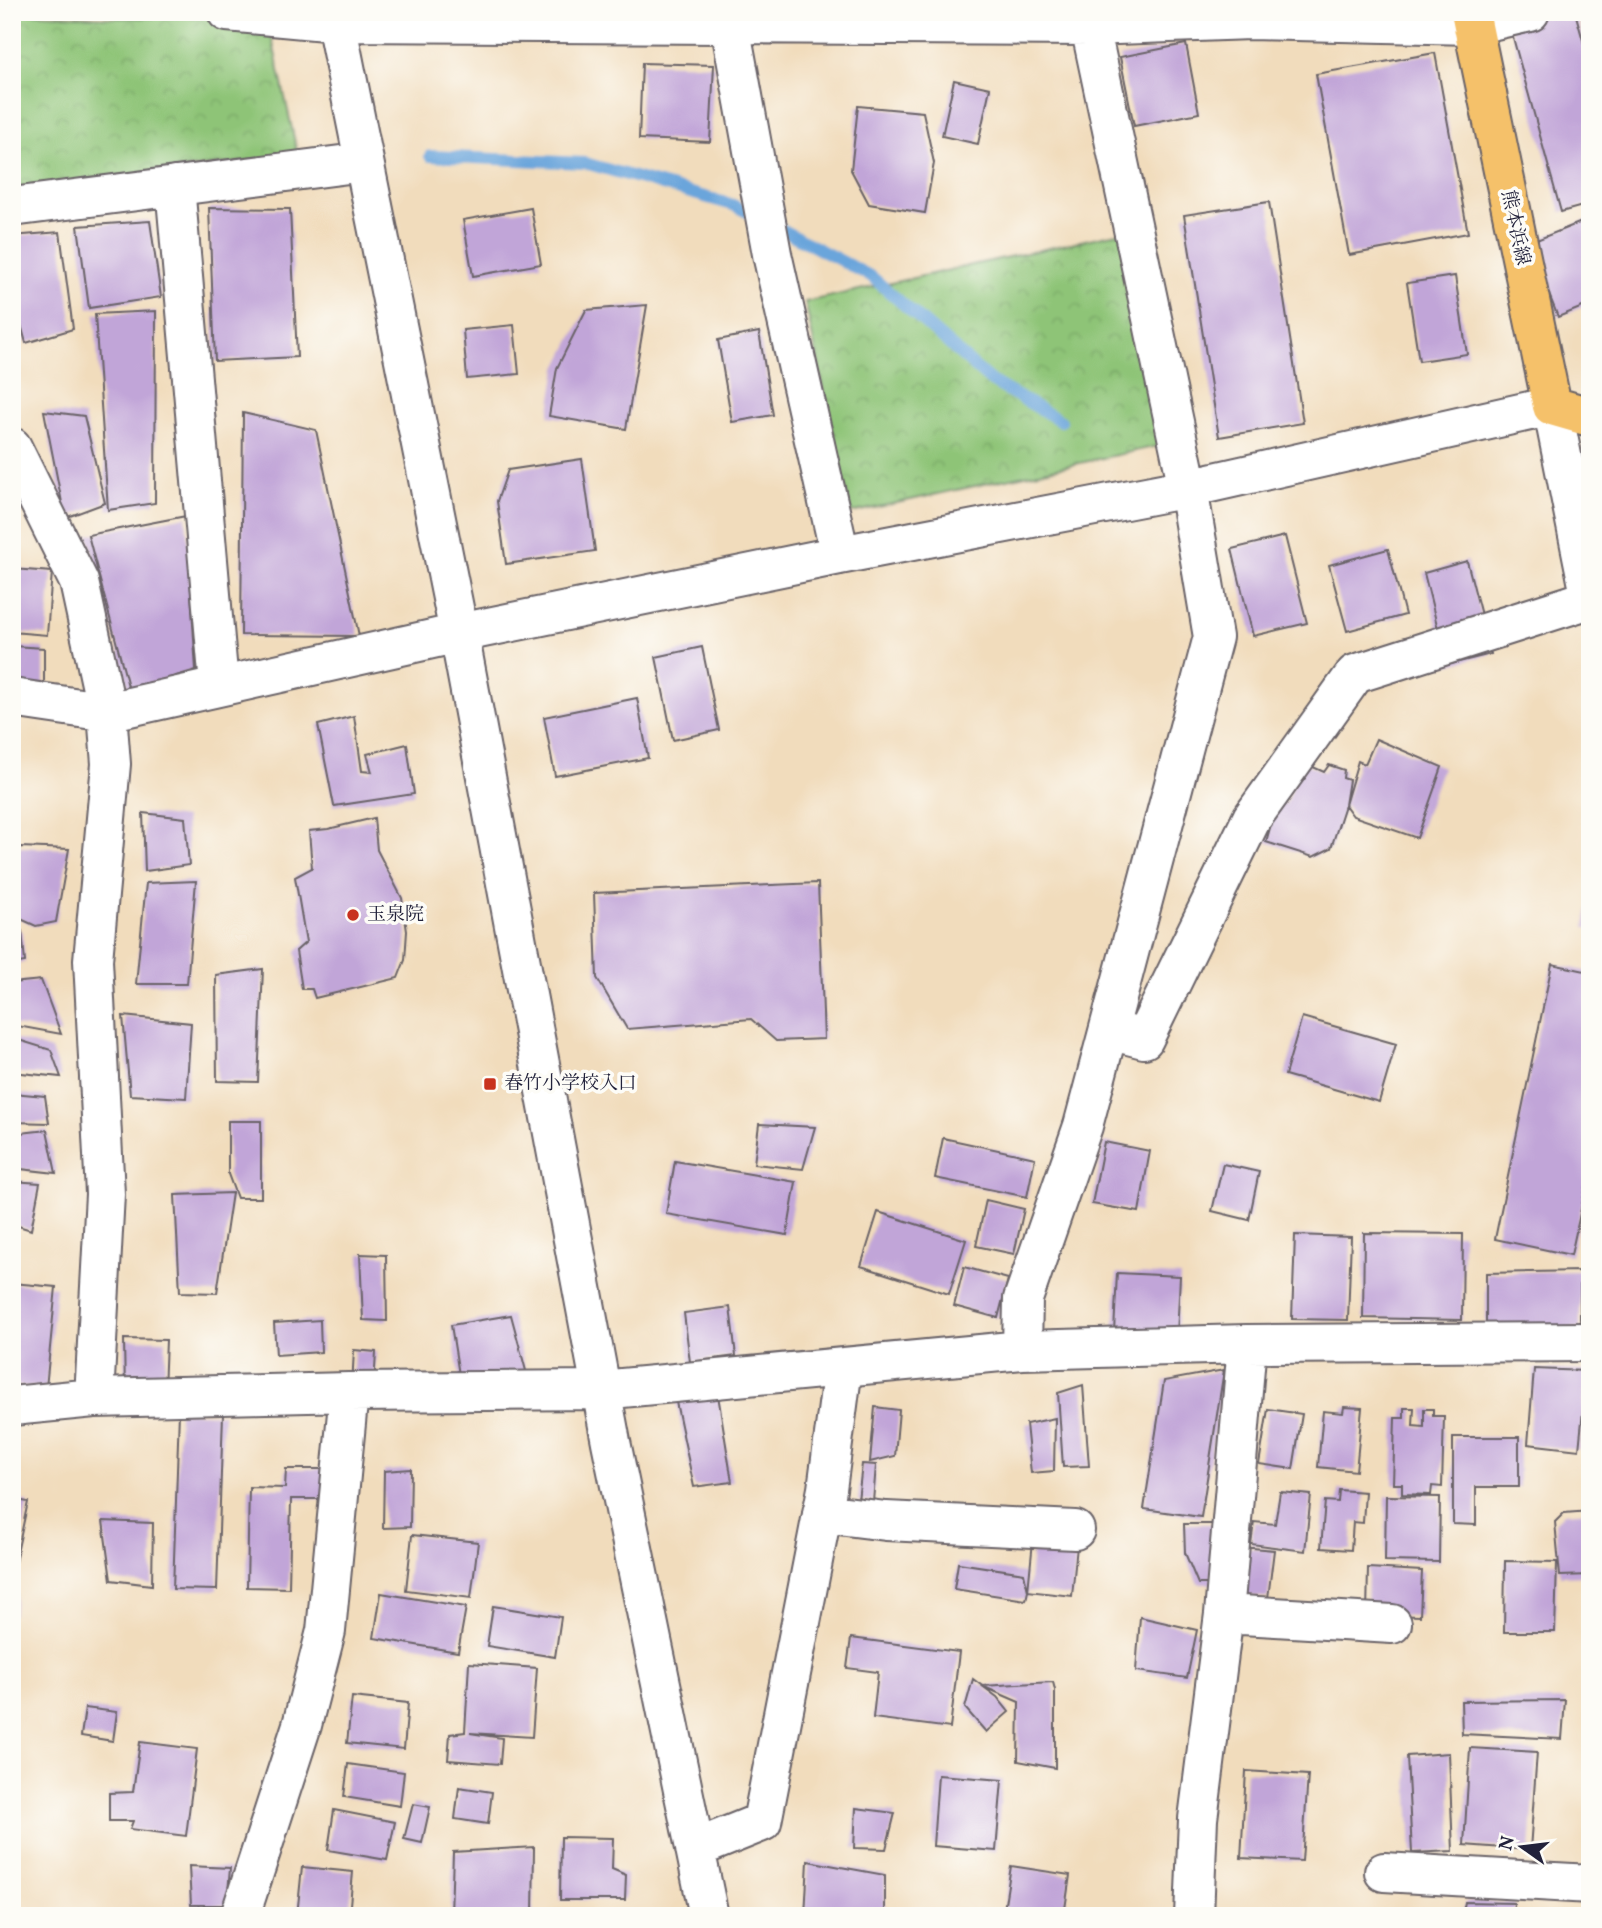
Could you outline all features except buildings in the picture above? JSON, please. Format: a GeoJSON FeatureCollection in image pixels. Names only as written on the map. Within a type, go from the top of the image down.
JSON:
{"type":"FeatureCollection","features":[{"type":"Feature","properties":{"kind":"main road","name":"熊本浜線"},"geometry":{"type":"LineString","coordinates":[[1471,18],[1552,406]]}},
{"type":"Feature","properties":{"kind":"main road"},"geometry":{"type":"LineString","coordinates":[[1552,406],[1590,417]]}},
{"type":"Feature","properties":{"kind":"street"},"geometry":{"type":"LineString","coordinates":[[227,12],[335,17],[731,19],[1090,26],[1250,20],[1471,18],[1530,12]]}},
{"type":"Feature","properties":{"kind":"street"},"geometry":{"type":"LineString","coordinates":[[335,17],[459,633],[601,1390],[709,1916]]}},
{"type":"Feature","properties":{"kind":"street"},"geometry":{"type":"LineString","coordinates":[[731,19],[772,254],[840,555]]}},
{"type":"Feature","properties":{"kind":"street"},"geometry":{"type":"LineString","coordinates":[[1022,1350],[1023,1299],[1083,1126],[1213,637],[1188,488],[1090,26]]}},
{"type":"Feature","properties":{"kind":"street"},"geometry":{"type":"LineString","coordinates":[[12,207],[364,162]]}},
{"type":"Feature","properties":{"kind":"street"},"geometry":{"type":"LineString","coordinates":[[176,186],[219,685]]}},
{"type":"Feature","properties":{"kind":"street"},"geometry":{"type":"LineString","coordinates":[[12,698],[107,712],[459,633],[840,555],[1188,488],[1552,406],[1590,597],[1355,674],[1252,818],[1144,1039],[1109,1030]]}},
{"type":"Feature","properties":{"kind":"street"},"geometry":{"type":"LineString","coordinates":[[12,447],[79,582],[107,712],[111,764],[93,960],[105,1194],[94,1398]]}},
{"type":"Feature","properties":{"kind":"street"},"geometry":{"type":"LineString","coordinates":[[12,1405],[94,1398],[601,1390],[1022,1350],[1247,1344],[1590,1342]]}},
{"type":"Feature","properties":{"kind":"street"},"geometry":{"type":"LineString","coordinates":[[1194,1916],[1198,1819],[1224,1614],[1247,1344]]}},
{"type":"Feature","properties":{"kind":"street"},"geometry":{"type":"LineString","coordinates":[[695,1849],[762,1822],[822,1514],[843,1367]]}},
{"type":"Feature","properties":{"kind":"street"},"geometry":{"type":"LineString","coordinates":[[240,1916],[302,1725],[326,1631],[349,1392]]}},
{"type":"Feature","properties":{"kind":"street"},"geometry":{"type":"LineString","coordinates":[[822,1514],[886,1521],[1075,1530]]}},
{"type":"Feature","properties":{"kind":"street"},"geometry":{"type":"LineString","coordinates":[[1224,1614],[1392,1624]]}},
{"type":"Feature","properties":{"kind":"street"},"geometry":{"type":"LineString","coordinates":[[1384,1872],[1590,1884]]}},
{"type":"Feature","properties":{"kind":"green space"},"geometry":{"type":"Polygon","coordinates":[[[12,12],[112,18],[267,16],[298,156],[12,188],[12,12]]]}},
{"type":"Feature","properties":{"kind":"green space"},"geometry":{"type":"Polygon","coordinates":[[[1121,232],[1167,444],[851,513],[805,302],[1121,232]]]}},
{"type":"Feature","properties":{"kind":"waterway"},"geometry":{"type":"LineString","coordinates":[[430,156],[585,163],[733,205],[757,217]]}},
{"type":"Feature","properties":{"kind":"waterway"},"geometry":{"type":"LineString","coordinates":[[773,225],[872,277],[991,381],[1061,421]]}},
{"type":"Feature","properties":{"kind":"place","name":"玉泉院"},"geometry":{"type":"Point","coordinates":[353,915]}},
{"type":"Feature","properties":{"kind":"place","name":"春竹小学校入口"},"geometry":{"type":"Point","coordinates":[490,1084]}}]}
